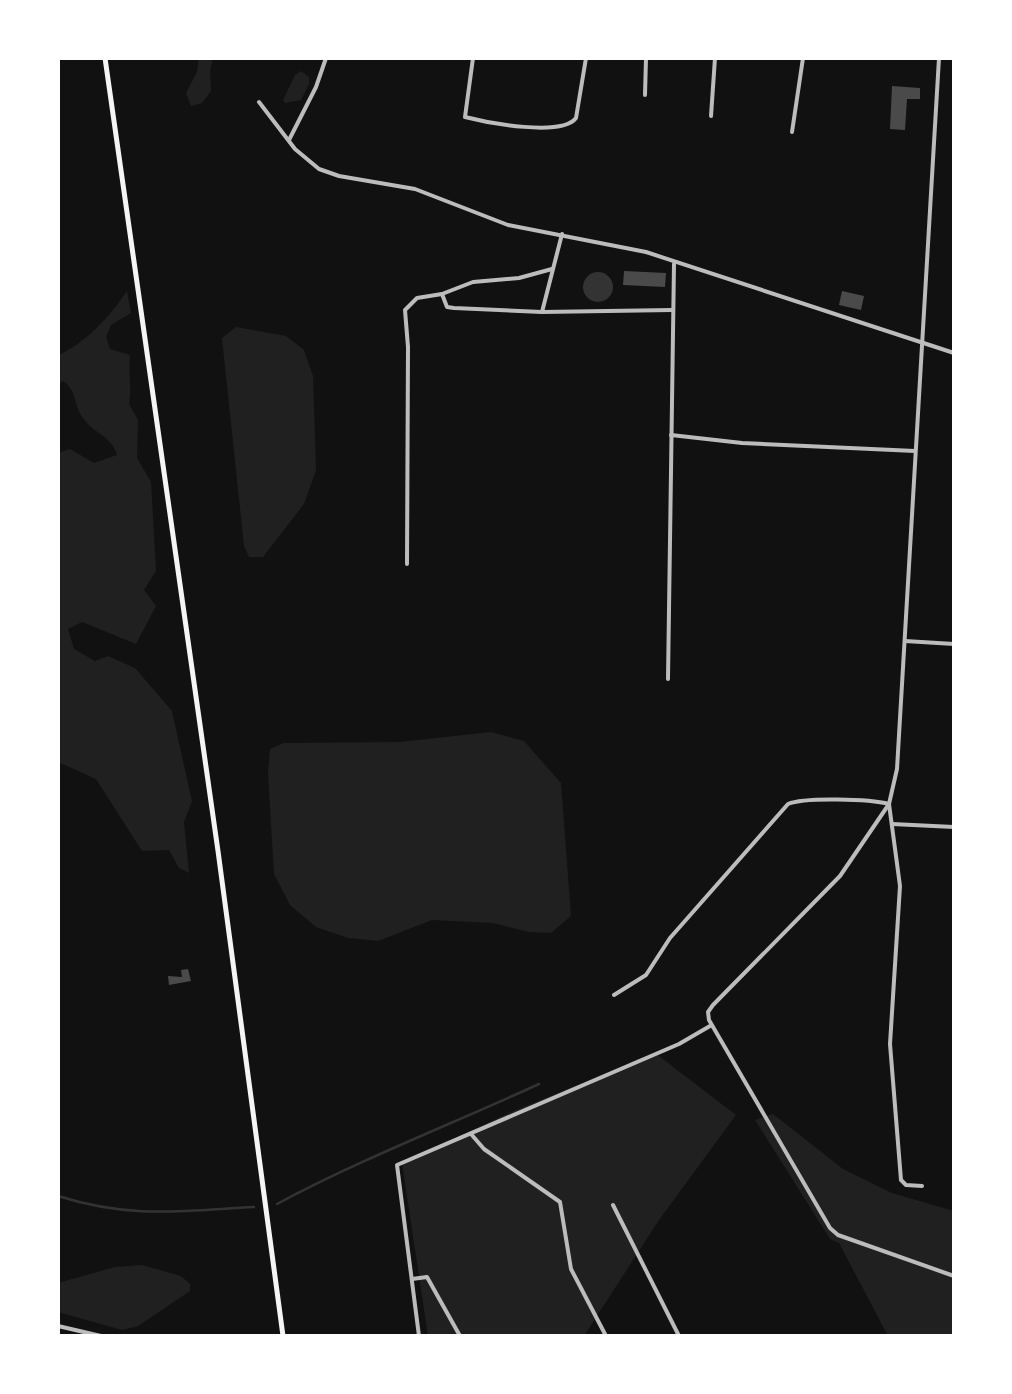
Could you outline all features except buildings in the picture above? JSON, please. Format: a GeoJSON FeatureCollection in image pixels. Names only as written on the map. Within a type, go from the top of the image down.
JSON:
{"type":"FeatureCollection","features":[{"type":"Feature","properties":{"kind":"highway"},"geometry":{"type":"LineString","coordinates":[[106,58],[283,1336]]}},
{"type":"Feature","properties":{"kind":"street"},"geometry":{"type":"LineString","coordinates":[[289,140],[326,58]]}},
{"type":"Feature","properties":{"kind":"street"},"geometry":{"type":"LineString","coordinates":[[474,58],[465,117],[555,129],[571,125],[576,118],[586,58]]}},
{"type":"Feature","properties":{"kind":"street"},"geometry":{"type":"LineString","coordinates":[[646,58],[646,95]]}},
{"type":"Feature","properties":{"kind":"street"},"geometry":{"type":"LineString","coordinates":[[711,116],[715,58]]}},
{"type":"Feature","properties":{"kind":"street"},"geometry":{"type":"LineString","coordinates":[[792,132],[803,58]]}},
{"type":"Feature","properties":{"kind":"street"},"geometry":{"type":"LineString","coordinates":[[922,1186],[906,1185],[901,1180],[890,1044],[900,886],[890,804],[897,769],[939,58]]}},
{"type":"Feature","properties":{"kind":"street"},"geometry":{"type":"LineString","coordinates":[[259,102],[303,158],[338,176],[415,190],[488,219],[616,244],[954,353]]}},
{"type":"Feature","properties":{"kind":"street"},"geometry":{"type":"LineString","coordinates":[[542,312],[562,233]]}},
{"type":"Feature","properties":{"kind":"street"},"geometry":{"type":"LineString","coordinates":[[668,679],[674,262]]}},
{"type":"Feature","properties":{"kind":"street"},"geometry":{"type":"LineString","coordinates":[[407,564],[405,310],[417,298],[442,294],[473,282],[519,278],[552,269]]}},
{"type":"Feature","properties":{"kind":"street"},"geometry":{"type":"LineString","coordinates":[[442,294],[446,307],[542,312],[674,310]]}},
{"type":"Feature","properties":{"kind":"street"},"geometry":{"type":"LineString","coordinates":[[671,435],[742,443],[915,451]]}},
{"type":"Feature","properties":{"kind":"street"},"geometry":{"type":"LineString","coordinates":[[905,641],[954,644]]}},
{"type":"Feature","properties":{"kind":"street"},"geometry":{"type":"LineString","coordinates":[[614,995],[646,974],[670,938],[788,804],[799,800],[859,798],[890,804]]}},
{"type":"Feature","properties":{"kind":"street"},"geometry":{"type":"LineString","coordinates":[[890,804],[832,886],[708,1012],[710,1026],[830,1228],[838,1236],[954,1276]]}},
{"type":"Feature","properties":{"kind":"street"},"geometry":{"type":"LineString","coordinates":[[892,824],[954,828]]}},
{"type":"Feature","properties":{"kind":"street"},"geometry":{"type":"LineString","coordinates":[[419,1336],[397,1165],[679,1044],[710,1026]]}},
{"type":"Feature","properties":{"kind":"street"},"geometry":{"type":"LineString","coordinates":[[471,1134],[484,1149],[560,1202],[571,1269],[606,1336]]}},
{"type":"Feature","properties":{"kind":"street"},"geometry":{"type":"LineString","coordinates":[[612,1205],[679,1336]]}},
{"type":"Feature","properties":{"kind":"street"},"geometry":{"type":"LineString","coordinates":[[412,1279],[427,1277],[460,1336]]}},
{"type":"Feature","properties":{"kind":"street"},"geometry":{"type":"LineString","coordinates":[[58,1326],[101,1336]]}},
{"type":"Feature","properties":{"kind":"shaded area"},"geometry":{"type":"Polygon","coordinates":[[[199,58],[213,58],[211,91],[202,103],[191,106],[186,93],[199,58]]]}},
{"type":"Feature","properties":{"kind":"shaded area"},"geometry":{"type":"Polygon","coordinates":[[[301,71],[309,77],[309,84],[301,100],[285,103],[295,75],[301,71]]]}},
{"type":"Feature","properties":{"kind":"shaded area"},"geometry":{"type":"Polygon","coordinates":[[[598,272],[609,276],[613,287],[609,298],[598,302],[587,298],[583,287],[587,276],[598,272]]]}},
{"type":"Feature","properties":{"kind":"shaded area"},"geometry":{"type":"Polygon","coordinates":[[[127,291],[131,313],[111,325],[106,337],[110,349],[130,355],[129,404],[138,420],[137,458],[151,482],[156,571],[144,590],[156,606],[136,644],[82,622],[68,629],[74,649],[95,661],[108,656],[135,668],[172,711],[192,801],[184,822],[189,873],[179,868],[169,850],[142,851],[96,779],[58,762],[58,453],[70,449],[94,463],[117,455],[111,443],[83,418],[67,385],[63,381],[58,384],[58,355],[97,328],[127,291]]]}},
{"type":"Feature","properties":{"kind":"shaded area"},"geometry":{"type":"Polygon","coordinates":[[[236,327],[286,336],[304,350],[313,376],[316,470],[304,504],[263,557],[249,557],[244,546],[222,338],[236,327]]]}},
{"type":"Feature","properties":{"kind":"shaded area"},"geometry":{"type":"Polygon","coordinates":[[[491,732],[524,741],[561,783],[571,916],[551,933],[493,923],[432,920],[378,941],[348,938],[316,927],[290,905],[274,874],[270,749],[284,743],[400,742],[491,732]]]}},
{"type":"Feature","properties":{"kind":"shaded area"},"geometry":{"type":"Polygon","coordinates":[[[655,1053],[736,1115],[659,1220],[584,1336],[428,1336],[402,1163],[509,1113],[655,1053]]]}},
{"type":"Feature","properties":{"kind":"shaded area"},"geometry":{"type":"Polygon","coordinates":[[[773,1114],[843,1169],[892,1193],[954,1211],[954,1336],[888,1336],[839,1243],[830,1239],[755,1120],[773,1114]]]}},
{"type":"Feature","properties":{"kind":"shaded area"},"geometry":{"type":"Polygon","coordinates":[[[142,1265],[181,1276],[190,1284],[190,1291],[138,1326],[122,1330],[58,1312],[58,1283],[115,1267],[142,1265]]]}},
{"type":"Feature","properties":{"kind":"waterway"},"geometry":{"type":"LineString","coordinates":[[277,1204],[539,1084]]}},
{"type":"Feature","properties":{"kind":"waterway"},"geometry":{"type":"LineString","coordinates":[[58,1196],[132,1211],[254,1207]]}}]}
